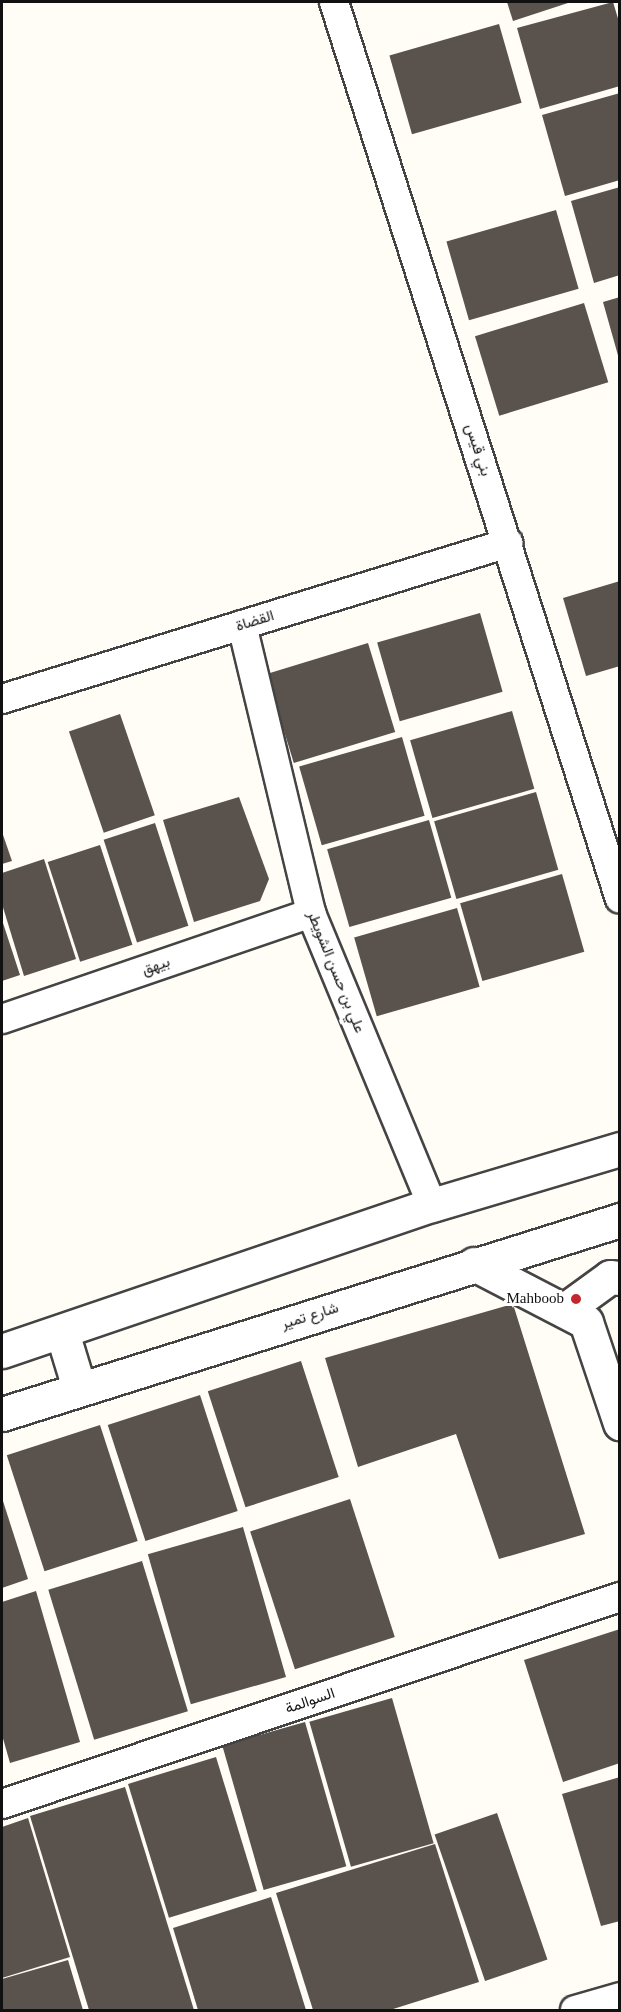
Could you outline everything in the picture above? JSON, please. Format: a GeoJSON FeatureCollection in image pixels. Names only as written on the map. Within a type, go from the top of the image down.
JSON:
{"type":"FeatureCollection","features":[{"type":"Feature","properties":{"kind":"street","name":"بني قيس"},"geometry":{"type":"LineString","coordinates":[[334,2],[508,543],[609,817],[620,899]]}},
{"type":"Feature","properties":{"kind":"street","name":"القضاة"},"geometry":{"type":"LineString","coordinates":[[2,699],[508,543]]}},
{"type":"Feature","properties":{"kind":"street","name":"علي بن حسن الشويطر"},"geometry":{"type":"LineString","coordinates":[[242,625],[311,913],[432,1205]]}},
{"type":"Feature","properties":{"kind":"street","name":"بيهق"},"geometry":{"type":"LineString","coordinates":[[2,1019],[311,913]]}},
{"type":"Feature","properties":{"kind":"street"},"geometry":{"type":"LineString","coordinates":[[2,1350],[62,1332],[432,1205],[620,1149]]}},
{"type":"Feature","properties":{"kind":"street","name":"شارع تمير"},"geometry":{"type":"LineString","coordinates":[[2,1414],[620,1220]]}},
{"type":"Feature","properties":{"kind":"street"},"geometry":{"type":"LineString","coordinates":[[474,1264],[566,1309],[586,1322],[620,1424]]}},
{"type":"Feature","properties":{"kind":"street"},"geometry":{"type":"LineString","coordinates":[[566,1309],[610,1277],[620,1278]]}},
{"type":"Feature","properties":{"kind":"street"},"geometry":{"type":"LineString","coordinates":[[62,1332],[79,1388]]}},
{"type":"Feature","properties":{"kind":"street","name":"السوالمة"},"geometry":{"type":"LineString","coordinates":[[2,1804],[620,1597]]}},
{"type":"Feature","properties":{"kind":"street"},"geometry":{"type":"LineString","coordinates":[[575,2010],[620,1997]]}},
{"type":"Feature","properties":{"kind":"building"},"geometry":{"type":"Polygon","coordinates":[[[507,2],[571,2],[513,21],[507,2]]]}},
{"type":"Feature","properties":{"kind":"building"},"geometry":{"type":"Polygon","coordinates":[[[613,2],[620,25],[620,86],[540,109],[517,28],[613,2]]]}},
{"type":"Feature","properties":{"kind":"building"},"geometry":{"type":"Polygon","coordinates":[[[499,24],[522,103],[412,134],[389,55],[499,24]]]}},
{"type":"Feature","properties":{"kind":"building"},"geometry":{"type":"Polygon","coordinates":[[[620,93],[620,180],[565,196],[542,115],[620,93]]]}},
{"type":"Feature","properties":{"kind":"building"},"geometry":{"type":"Polygon","coordinates":[[[620,187],[620,275],[594,283],[571,201],[620,187]]]}},
{"type":"Feature","properties":{"kind":"building"},"geometry":{"type":"Polygon","coordinates":[[[556,210],[579,289],[469,320],[446,241],[556,210]]]}},
{"type":"Feature","properties":{"kind":"building"},"geometry":{"type":"Polygon","coordinates":[[[620,297],[620,359],[619,359],[603,302],[620,297]]]}},
{"type":"Feature","properties":{"kind":"building"},"geometry":{"type":"Polygon","coordinates":[[[584,303],[608,382],[499,416],[475,336],[584,303]]]}},
{"type":"Feature","properties":{"kind":"building"},"geometry":{"type":"Polygon","coordinates":[[[620,581],[620,666],[586,676],[563,598],[620,581]]]}},
{"type":"Feature","properties":{"kind":"building"},"geometry":{"type":"Polygon","coordinates":[[[480,613],[503,692],[400,721],[377,642],[480,613]]]}},
{"type":"Feature","properties":{"kind":"building"},"geometry":{"type":"Polygon","coordinates":[[[368,643],[395,732],[294,763],[267,674],[368,643]]]}},
{"type":"Feature","properties":{"kind":"building"},"geometry":{"type":"Polygon","coordinates":[[[512,711],[534,789],[432,818],[410,740],[512,711]]]}},
{"type":"Feature","properties":{"kind":"building"},"geometry":{"type":"Polygon","coordinates":[[[120,714],[155,815],[104,833],[69,732],[120,714]]]}},
{"type":"Feature","properties":{"kind":"building"},"geometry":{"type":"Polygon","coordinates":[[[402,737],[425,816],[322,845],[299,766],[402,737]]]}},
{"type":"Feature","properties":{"kind":"building"},"geometry":{"type":"Polygon","coordinates":[[[536,792],[558,870],[456,899],[434,821],[536,792]]]}},
{"type":"Feature","properties":{"kind":"building"},"geometry":{"type":"Polygon","coordinates":[[[239,797],[269,879],[260,901],[194,922],[163,820],[239,797]]]}},
{"type":"Feature","properties":{"kind":"building"},"geometry":{"type":"Polygon","coordinates":[[[429,820],[451,898],[349,927],[327,849],[429,820]]]}},
{"type":"Feature","properties":{"kind":"building"},"geometry":{"type":"Polygon","coordinates":[[[155,823],[188,926],[137,942],[104,840],[155,823]]]}},
{"type":"Feature","properties":{"kind":"building"},"geometry":{"type":"Polygon","coordinates":[[[2,832],[12,861],[2,864],[2,832]]]}},
{"type":"Feature","properties":{"kind":"building"},"geometry":{"type":"Polygon","coordinates":[[[100,845],[132,945],[80,962],[48,862],[100,845]]]}},
{"type":"Feature","properties":{"kind":"building"},"geometry":{"type":"Polygon","coordinates":[[[44,859],[76,959],[24,976],[2,904],[2,873],[44,859]]]}},
{"type":"Feature","properties":{"kind":"building"},"geometry":{"type":"Polygon","coordinates":[[[562,874],[584,952],[482,981],[460,903],[562,874]]]}},
{"type":"Feature","properties":{"kind":"building"},"geometry":{"type":"Polygon","coordinates":[[[457,908],[480,987],[377,1016],[354,937],[457,908]]]}},
{"type":"Feature","properties":{"kind":"building"},"geometry":{"type":"Polygon","coordinates":[[[2,920],[20,975],[2,981],[2,920]]]}},
{"type":"Feature","properties":{"kind":"building"},"geometry":{"type":"Polygon","coordinates":[[[513,1304],[585,1534],[499,1559],[456,1434],[358,1467],[325,1358],[513,1304]]]}},
{"type":"Feature","properties":{"kind":"building"},"geometry":{"type":"Polygon","coordinates":[[[301,1361],[339,1477],[245,1507],[208,1391],[301,1361]]]}},
{"type":"Feature","properties":{"kind":"building"},"geometry":{"type":"Polygon","coordinates":[[[200,1395],[238,1511],[145,1541],[108,1425],[200,1395]]]}},
{"type":"Feature","properties":{"kind":"building"},"geometry":{"type":"Polygon","coordinates":[[[100,1425],[138,1541],[44,1571],[7,1455],[100,1425]]]}},
{"type":"Feature","properties":{"kind":"building"},"geometry":{"type":"Polygon","coordinates":[[[2,1498],[28,1579],[2,1588],[2,1498]]]}},
{"type":"Feature","properties":{"kind":"building"},"geometry":{"type":"Polygon","coordinates":[[[350,1499],[395,1637],[295,1669],[250,1531],[350,1499]]]}},
{"type":"Feature","properties":{"kind":"building"},"geometry":{"type":"Polygon","coordinates":[[[243,1527],[286,1677],[191,1704],[148,1554],[243,1527]]]}},
{"type":"Feature","properties":{"kind":"building"},"geometry":{"type":"Polygon","coordinates":[[[142,1561],[188,1711],[94,1740],[48,1590],[142,1561]]]}},
{"type":"Feature","properties":{"kind":"building"},"geometry":{"type":"Polygon","coordinates":[[[36,1591],[80,1742],[10,1763],[2,1735],[2,1602],[36,1591]]]}},
{"type":"Feature","properties":{"kind":"building"},"geometry":{"type":"Polygon","coordinates":[[[620,1629],[620,1763],[563,1782],[524,1660],[620,1629]]]}},
{"type":"Feature","properties":{"kind":"building"},"geometry":{"type":"Polygon","coordinates":[[[392,1698],[434,1843],[351,1867],[309,1722],[392,1698]]]}},
{"type":"Feature","properties":{"kind":"building"},"geometry":{"type":"Polygon","coordinates":[[[305,1722],[346,1866],[264,1890],[222,1746],[305,1722]]]}},
{"type":"Feature","properties":{"kind":"building"},"geometry":{"type":"Polygon","coordinates":[[[216,1757],[257,1891],[169,1918],[128,1784],[216,1757]]]}},
{"type":"Feature","properties":{"kind":"building"},"geometry":{"type":"Polygon","coordinates":[[[620,1777],[620,1921],[601,1926],[562,1794],[620,1777]]]}},
{"type":"Feature","properties":{"kind":"building"},"geometry":{"type":"Polygon","coordinates":[[[125,1787],[194,2010],[89,2010],[30,1816],[125,1787]]]}},
{"type":"Feature","properties":{"kind":"building"},"geometry":{"type":"Polygon","coordinates":[[[497,1813],[547,1960],[485,1981],[435,1834],[497,1813]]]}},
{"type":"Feature","properties":{"kind":"building"},"geometry":{"type":"Polygon","coordinates":[[[28,1818],[70,1957],[2,1978],[2,1827],[28,1818]]]}},
{"type":"Feature","properties":{"kind":"building"},"geometry":{"type":"Polygon","coordinates":[[[435,1844],[479,1982],[390,2010],[313,2010],[276,1893],[435,1844]]]}},
{"type":"Feature","properties":{"kind":"building"},"geometry":{"type":"Polygon","coordinates":[[[271,1897],[306,2010],[198,2010],[173,1928],[271,1897]]]}},
{"type":"Feature","properties":{"kind":"building"},"geometry":{"type":"Polygon","coordinates":[[[68,1960],[83,2010],[2,2010],[2,1979],[68,1960]]]}},
{"type":"Feature","properties":{"kind":"place","name":"Mahboob"},"geometry":{"type":"Point","coordinates":[576,1299]}}]}
